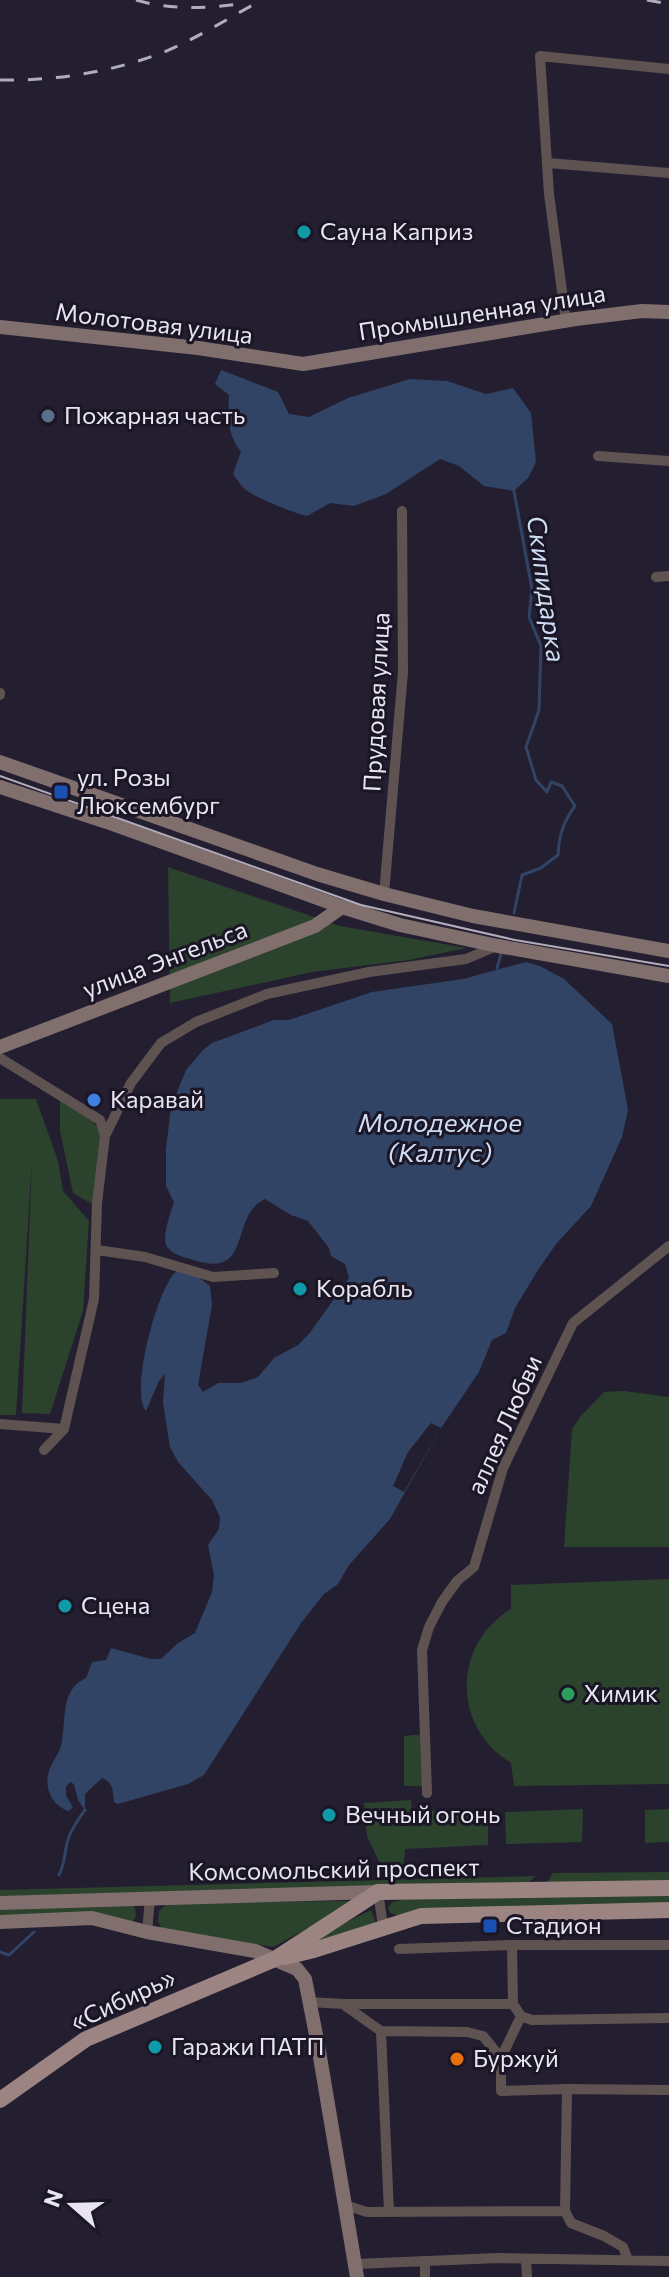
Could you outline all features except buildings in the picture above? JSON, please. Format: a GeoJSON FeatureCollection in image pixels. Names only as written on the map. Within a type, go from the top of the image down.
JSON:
{"type":"FeatureCollection","features":[{"type":"Feature","properties":{"kind":"main road","name":"Промышленная улица"},"geometry":{"type":"LineString","coordinates":[[303,364],[566,321],[642,311],[669,312]]}},
{"type":"Feature","properties":{"kind":"main road","name":"Молотовая улица"},"geometry":{"type":"LineString","coordinates":[[0,327],[198,348],[303,364]]}},
{"type":"Feature","properties":{"kind":"main road"},"geometry":{"type":"LineString","coordinates":[[0,762],[317,874],[384,894],[473,916],[669,951]]}},
{"type":"Feature","properties":{"kind":"main road"},"geometry":{"type":"LineString","coordinates":[[0,787],[400,925],[669,976]]}},
{"type":"Feature","properties":{"kind":"main road","name":"улица Энгельса"},"geometry":{"type":"LineString","coordinates":[[0,1047],[315,926],[342,907]]}},
{"type":"Feature","properties":{"kind":"main road","name":"Комсомольский проспект"},"geometry":{"type":"LineString","coordinates":[[0,1903],[378,1892],[669,1888]]}},
{"type":"Feature","properties":{"kind":"main road","name":"«Сибирь»"},"geometry":{"type":"LineString","coordinates":[[275,1959],[378,1892]]}},
{"type":"Feature","properties":{"kind":"main road","name":"Комсомольский проспект"},"geometry":{"type":"LineString","coordinates":[[383,1926],[421,1916],[459,1913],[669,1910]]}},
{"type":"Feature","properties":{"kind":"main road"},"geometry":{"type":"LineString","coordinates":[[0,1922],[92,1918],[147,1932],[255,1951],[297,1969],[305,1979]]}},
{"type":"Feature","properties":{"kind":"main road","name":"«Сибирь»"},"geometry":{"type":"LineString","coordinates":[[0,2100],[86,2039],[275,1959],[314,1950],[383,1926]]}},
{"type":"Feature","properties":{"kind":"main road"},"geometry":{"type":"LineString","coordinates":[[314,1950],[305,1979],[356,2271]]}},
{"type":"Feature","properties":{"kind":"street"},"geometry":{"type":"LineString","coordinates":[[566,321],[549,194],[540,56],[669,69]]}},
{"type":"Feature","properties":{"kind":"street"},"geometry":{"type":"LineString","coordinates":[[548,163],[669,173]]}},
{"type":"Feature","properties":{"kind":"street"},"geometry":{"type":"LineString","coordinates":[[598,456],[669,461]]}},
{"type":"Feature","properties":{"kind":"street","name":"Прудовая улица"},"geometry":{"type":"LineString","coordinates":[[384,894],[403,672],[402,511]]}},
{"type":"Feature","properties":{"kind":"street"},"geometry":{"type":"LineString","coordinates":[[656,577],[669,576]]}},
{"type":"Feature","properties":{"kind":"street"},"geometry":{"type":"LineString","coordinates":[[44,1450],[64,1429],[94,1299],[99,1178],[105,1136],[131,1083],[161,1043],[196,1022],[267,994],[369,972],[466,959],[498,946]]}},
{"type":"Feature","properties":{"kind":"street"},"geometry":{"type":"LineString","coordinates":[[0,1058],[50,1086],[100,1120],[105,1136]]}},
{"type":"Feature","properties":{"kind":"street","name":"аллея Любви"},"geometry":{"type":"LineString","coordinates":[[427,1793],[422,1650],[429,1627],[457,1581],[474,1567],[503,1468],[573,1323],[669,1246]]}},
{"type":"Feature","properties":{"kind":"street"},"geometry":{"type":"LineString","coordinates":[[97,1250],[145,1257],[213,1277],[274,1273]]}},
{"type":"Feature","properties":{"kind":"street"},"geometry":{"type":"LineString","coordinates":[[0,1424],[64,1429]]}},
{"type":"Feature","properties":{"kind":"street"},"geometry":{"type":"LineString","coordinates":[[378,1892],[383,1926]]}},
{"type":"Feature","properties":{"kind":"street"},"geometry":{"type":"LineString","coordinates":[[147,1932],[150,1899]]}},
{"type":"Feature","properties":{"kind":"street"},"geometry":{"type":"LineString","coordinates":[[512,1945],[513,2004],[521,2016],[532,2020],[669,2018]]}},
{"type":"Feature","properties":{"kind":"street"},"geometry":{"type":"LineString","coordinates":[[399,1949],[669,1945]]}},
{"type":"Feature","properties":{"kind":"street"},"geometry":{"type":"LineString","coordinates":[[309,2002],[513,2004]]}},
{"type":"Feature","properties":{"kind":"street"},"geometry":{"type":"LineString","coordinates":[[344,2004],[381,2031],[467,2032],[483,2036],[501,2058]]}},
{"type":"Feature","properties":{"kind":"street"},"geometry":{"type":"LineString","coordinates":[[521,2016],[501,2058],[501,2091],[668,2090]]}},
{"type":"Feature","properties":{"kind":"street"},"geometry":{"type":"LineString","coordinates":[[381,2031],[389,2212]]}},
{"type":"Feature","properties":{"kind":"street"},"geometry":{"type":"LineString","coordinates":[[567,2089],[565,2211],[571,2223],[623,2247],[628,2260]]}},
{"type":"Feature","properties":{"kind":"street"},"geometry":{"type":"LineString","coordinates":[[345,2205],[367,2212],[565,2211]]}},
{"type":"Feature","properties":{"kind":"street"},"geometry":{"type":"LineString","coordinates":[[526,2259],[527,2277]]}},
{"type":"Feature","properties":{"kind":"street"},"geometry":{"type":"LineString","coordinates":[[356,2271],[425,2261],[669,2261]]}},
{"type":"Feature","properties":{"kind":"street"},"geometry":{"type":"LineString","coordinates":[[425,2261],[425,2277]]}},
{"type":"Feature","properties":{"kind":"green space"},"geometry":{"type":"Polygon","coordinates":[[[168,867],[340,926],[467,948],[409,960],[312,972],[170,1003],[168,867]]]}},
{"type":"Feature","properties":{"kind":"green space"},"geometry":{"type":"Polygon","coordinates":[[[0,1099],[36,1099],[58,1161],[63,1191],[89,1221],[83,1311],[50,1414],[22,1413],[32,1160],[16,1415],[0,1415],[0,1099]]]}},
{"type":"Feature","properties":{"kind":"green space"},"geometry":{"type":"Polygon","coordinates":[[[60,1100],[93,1121],[104,1138],[94,1205],[73,1193],[60,1131],[60,1100]]]}},
{"type":"Feature","properties":{"kind":"green space"},"geometry":{"type":"Polygon","coordinates":[[[624,1391],[669,1397],[669,1547],[564,1547],[572,1429],[604,1392],[624,1391]]]}},
{"type":"Feature","properties":{"kind":"green space","name":"Химик"},"geometry":{"type":"Polygon","coordinates":[[[669,1579],[669,1784],[514,1786],[511,1763],[492,1748],[478,1729],[470,1708],[467,1686],[470,1664],[478,1643],[492,1624],[511,1609],[511,1585],[669,1579]]]}},
{"type":"Feature","properties":{"kind":"green space"},"geometry":{"type":"Polygon","coordinates":[[[423,1734],[424,1786],[404,1786],[404,1736],[423,1734]]]}},
{"type":"Feature","properties":{"kind":"green space"},"geometry":{"type":"Polygon","coordinates":[[[411,1800],[412,1811],[488,1810],[488,1845],[405,1849],[403,1870],[383,1870],[367,1836],[364,1803],[411,1800]]]}},
{"type":"Feature","properties":{"kind":"green space"},"geometry":{"type":"Polygon","coordinates":[[[583,1809],[582,1842],[506,1844],[505,1812],[583,1809]]]}},
{"type":"Feature","properties":{"kind":"green space"},"geometry":{"type":"Polygon","coordinates":[[[669,1809],[669,1842],[645,1843],[645,1810],[669,1809]]]}},
{"type":"Feature","properties":{"kind":"green space"},"geometry":{"type":"Polygon","coordinates":[[[669,1872],[669,1884],[546,1885],[553,1873],[669,1872]]]}},
{"type":"Feature","properties":{"kind":"green space"},"geometry":{"type":"Polygon","coordinates":[[[536,1876],[524,1886],[0,1899],[0,1890],[536,1876]]]}},
{"type":"Feature","properties":{"kind":"green space"},"geometry":{"type":"Polygon","coordinates":[[[669,1894],[669,1905],[399,1916],[390,1913],[388,1908],[392,1902],[407,1899],[669,1894]]]}},
{"type":"Feature","properties":{"kind":"green space"},"geometry":{"type":"Polygon","coordinates":[[[353,1901],[351,1905],[273,1947],[163,1930],[158,1922],[159,1911],[168,1903],[353,1901]]]}},
{"type":"Feature","properties":{"kind":"green space"},"geometry":{"type":"Polygon","coordinates":[[[130,1904],[135,1908],[136,1916],[132,1922],[0,1918],[0,1910],[130,1904]]]}},
{"type":"Feature","properties":{"kind":"green space"},"geometry":{"type":"Polygon","coordinates":[[[371,1910],[376,1924],[304,1948],[303,1944],[371,1910]]]}},
{"type":"Feature","properties":{"kind":"water"},"geometry":{"type":"Polygon","coordinates":[[[221,370],[278,392],[289,414],[309,417],[348,398],[410,379],[447,381],[486,394],[513,388],[531,413],[536,462],[528,478],[514,491],[484,486],[459,466],[440,459],[386,494],[354,506],[330,503],[307,516],[302,515],[250,493],[233,474],[241,452],[231,432],[229,395],[215,384],[221,370]]]}},
{"type":"Feature","properties":{"kind":"water","name":"Молодежное (Калтус)"},"geometry":{"type":"Polygon","coordinates":[[[526,962],[564,979],[612,1024],[628,1110],[622,1137],[591,1206],[556,1244],[538,1270],[515,1308],[506,1333],[492,1340],[479,1372],[441,1428],[390,1519],[349,1565],[338,1584],[324,1594],[301,1623],[204,1775],[188,1784],[118,1804],[114,1802],[111,1785],[102,1778],[85,1794],[85,1810],[78,1800],[74,1784],[70,1782],[66,1787],[66,1796],[73,1807],[69,1811],[64,1809],[52,1798],[47,1782],[61,1746],[66,1707],[72,1690],[86,1678],[92,1662],[106,1660],[111,1648],[161,1659],[195,1633],[212,1592],[214,1575],[208,1545],[219,1529],[220,1517],[212,1500],[178,1462],[170,1447],[163,1402],[165,1374],[146,1411],[142,1400],[141,1383],[148,1338],[170,1279],[177,1271],[196,1275],[210,1286],[212,1305],[198,1385],[203,1392],[218,1383],[241,1383],[258,1377],[274,1358],[298,1345],[309,1334],[349,1278],[345,1264],[331,1256],[329,1248],[308,1221],[291,1215],[265,1199],[254,1207],[234,1253],[226,1260],[215,1264],[197,1261],[169,1249],[165,1233],[174,1202],[166,1186],[166,1149],[171,1107],[186,1070],[212,1043],[274,1020],[289,1020],[372,992],[463,979],[526,962]]]}},
{"type":"Feature","properties":{"kind":"pier"},"geometry":{"type":"Polygon","coordinates":[[[431,1423],[441,1428],[404,1492],[393,1486],[408,1452],[431,1423]]]}},
{"type":"Feature","properties":{"kind":"waterway","name":"Скипидарка"},"geometry":{"type":"LineString","coordinates":[[514,491],[532,589],[529,617],[541,646],[539,710],[526,747],[536,780],[547,792],[551,782],[562,786],[575,806],[562,829],[558,855],[541,868],[522,875],[514,913]]}},
{"type":"Feature","properties":{"kind":"waterway","name":"Скипидарка"},"geometry":{"type":"LineString","coordinates":[[497,968],[501,954]]}},
{"type":"Feature","properties":{"kind":"waterway","name":"Скипидарка"},"geometry":{"type":"LineString","coordinates":[[59,1875],[69,1838],[85,1810]]}},
{"type":"Feature","properties":{"kind":"waterway","name":"Скипидарка"},"geometry":{"type":"LineString","coordinates":[[0,1952],[9,1955],[34,1932]]}},
{"type":"Feature","properties":{"kind":"tram line"},"geometry":{"type":"LineString","coordinates":[[0,776],[361,905],[515,940],[669,966]]}},
{"type":"Feature","properties":{"kind":"railway"},"geometry":{"type":"LineString","coordinates":[[136,0],[192,8],[247,3]]}},
{"type":"Feature","properties":{"kind":"railway"},"geometry":{"type":"LineString","coordinates":[[0,80],[84,74],[145,59],[189,40],[262,0]]}},
{"type":"Feature","properties":{"kind":"railway"},"geometry":{"type":"LineString","coordinates":[[647,0],[669,4]]}},
{"type":"Feature","properties":{"kind":"place","name":"Сауна Каприз"},"geometry":{"type":"Point","coordinates":[304,232]}},
{"type":"Feature","properties":{"kind":"place","name":"Пожарная часть"},"geometry":{"type":"Point","coordinates":[48,416]}},
{"type":"Feature","properties":{"kind":"place","name":"ул. Розы Люксембург"},"geometry":{"type":"Point","coordinates":[61,792]}},
{"type":"Feature","properties":{"kind":"place","name":"Каравай"},"geometry":{"type":"Point","coordinates":[94,1100]}},
{"type":"Feature","properties":{"kind":"place","name":"Корабль"},"geometry":{"type":"Point","coordinates":[300,1289]}},
{"type":"Feature","properties":{"kind":"place","name":"Сцена"},"geometry":{"type":"Point","coordinates":[65,1606]}},
{"type":"Feature","properties":{"kind":"place","name":"Химик"},"geometry":{"type":"Point","coordinates":[568,1694]}},
{"type":"Feature","properties":{"kind":"place","name":"Вечный огонь"},"geometry":{"type":"Point","coordinates":[329,1815]}},
{"type":"Feature","properties":{"kind":"place","name":"Стадион"},"geometry":{"type":"Point","coordinates":[490,1926]}},
{"type":"Feature","properties":{"kind":"place","name":"Гаражи ПАТП"},"geometry":{"type":"Point","coordinates":[155,2047]}},
{"type":"Feature","properties":{"kind":"place","name":"Буржуй"},"geometry":{"type":"Point","coordinates":[457,2059]}}]}
